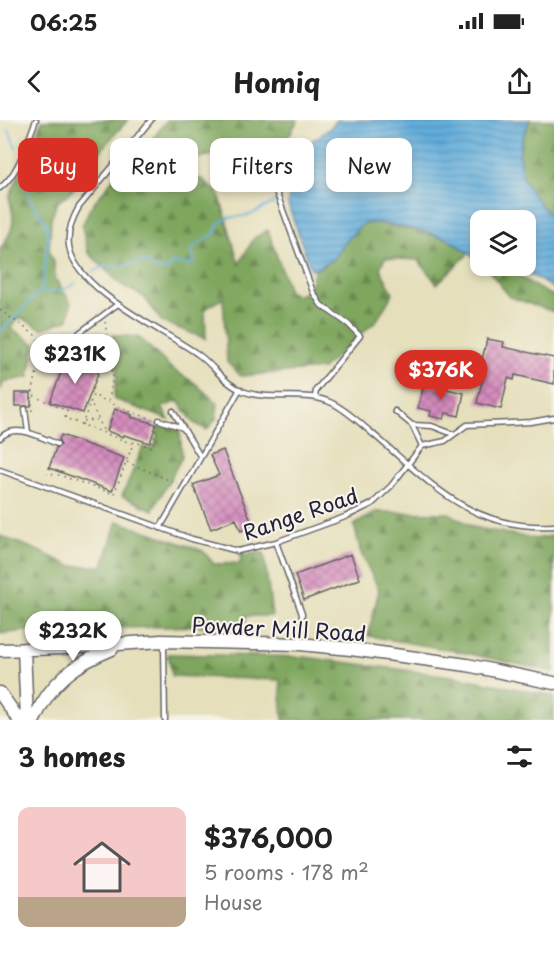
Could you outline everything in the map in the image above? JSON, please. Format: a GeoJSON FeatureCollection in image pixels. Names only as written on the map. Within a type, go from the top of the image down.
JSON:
{"type":"FeatureCollection","features":[{"type":"Feature","properties":{"kind":"main road","name":"Powder Mill Road"},"geometry":{"type":"LineString","coordinates":[[0,650],[164,641],[300,644],[467,665],[554,683]]}},
{"type":"Feature","properties":{"kind":"main road"},"geometry":{"type":"LineString","coordinates":[[34,720],[48,693],[65,675],[86,660],[122,645]]}},
{"type":"Feature","properties":{"kind":"main road"},"geometry":{"type":"LineString","coordinates":[[24,649],[27,720]]}},
{"type":"Feature","properties":{"kind":"main road"},"geometry":{"type":"LineString","coordinates":[[0,693],[19,720]]}},
{"type":"Feature","properties":{"kind":"lane"},"geometry":{"type":"LineString","coordinates":[[31,120],[33,126]]}},
{"type":"Feature","properties":{"kind":"lane"},"geometry":{"type":"LineString","coordinates":[[0,188],[5,185],[14,171],[36,120]]}},
{"type":"Feature","properties":{"kind":"lane"},"geometry":{"type":"LineString","coordinates":[[151,120],[79,207],[72,219],[69,245],[75,263],[88,278],[118,304],[199,355],[220,376],[240,389],[263,396],[315,397],[327,400],[345,410],[433,486],[476,514],[505,523],[535,527],[554,526]]}},
{"type":"Feature","properties":{"kind":"lane"},"geometry":{"type":"LineString","coordinates":[[277,192],[313,292],[321,305],[348,324],[360,336],[316,390],[315,397]]}},
{"type":"Feature","properties":{"kind":"lane"},"geometry":{"type":"LineString","coordinates":[[101,352],[81,344],[78,333],[118,304]]}},
{"type":"Feature","properties":{"kind":"lane"},"geometry":{"type":"LineString","coordinates":[[160,528],[240,389]]}},
{"type":"Feature","properties":{"kind":"lane"},"geometry":{"type":"LineString","coordinates":[[25,410],[28,432]]}},
{"type":"Feature","properties":{"kind":"lane"},"geometry":{"type":"LineString","coordinates":[[173,411],[201,457]]}},
{"type":"Feature","properties":{"kind":"lane"},"geometry":{"type":"LineString","coordinates":[[395,411],[412,425],[422,446],[439,443],[467,425],[531,422],[554,418]]}},
{"type":"Feature","properties":{"kind":"lane"},"geometry":{"type":"LineString","coordinates":[[159,420],[184,428]]}},
{"type":"Feature","properties":{"kind":"lane"},"geometry":{"type":"LineString","coordinates":[[412,425],[432,426],[453,434]]}},
{"type":"Feature","properties":{"kind":"lane"},"geometry":{"type":"LineString","coordinates":[[0,438],[13,431],[28,432],[57,444]]}},
{"type":"Feature","properties":{"kind":"lane","name":"Range Road"},"geometry":{"type":"LineString","coordinates":[[0,470],[192,539],[238,550],[276,542],[345,517],[372,504],[391,486],[422,446]]}},
{"type":"Feature","properties":{"kind":"lane"},"geometry":{"type":"LineString","coordinates":[[276,542],[302,614],[300,644]]}},
{"type":"Feature","properties":{"kind":"lane"},"geometry":{"type":"LineString","coordinates":[[164,641],[165,720]]}},
{"type":"Feature","properties":{"kind":"path"},"geometry":{"type":"LineString","coordinates":[[0,310],[35,335],[42,346],[32,395],[32,416],[26,418]]}},
{"type":"Feature","properties":{"kind":"path"},"geometry":{"type":"LineString","coordinates":[[104,314],[113,376],[109,401]]}},
{"type":"Feature","properties":{"kind":"path"},"geometry":{"type":"LineString","coordinates":[[32,395],[67,411],[65,418],[133,444]]}},
{"type":"Feature","properties":{"kind":"path"},"geometry":{"type":"LineString","coordinates":[[47,474],[59,475],[114,494],[134,441],[152,447],[159,420],[131,412],[93,395],[82,425]]}},
{"type":"Feature","properties":{"kind":"path"},"geometry":{"type":"LineString","coordinates":[[90,401],[104,433]]}},
{"type":"Feature","properties":{"kind":"path"},"geometry":{"type":"LineString","coordinates":[[83,421],[98,420]]}},
{"type":"Feature","properties":{"kind":"path"},"geometry":{"type":"LineString","coordinates":[[126,461],[184,487]]}},
{"type":"Feature","properties":{"kind":"green space"},"geometry":{"type":"Polygon","coordinates":[[[42,120],[128,120],[110,138],[98,155],[98,138],[34,138],[42,120]]]}},
{"type":"Feature","properties":{"kind":"green space"},"geometry":{"type":"Polygon","coordinates":[[[167,120],[298,120],[288,137],[210,138],[210,156],[198,158],[198,138],[153,138],[167,120]]]}},
{"type":"Feature","properties":{"kind":"green space"},"geometry":{"type":"Polygon","coordinates":[[[529,120],[554,120],[554,219],[533,196],[521,168],[520,147],[529,120]]]}},
{"type":"Feature","properties":{"kind":"green space"},"geometry":{"type":"Polygon","coordinates":[[[18,177],[18,192],[71,192],[57,203],[51,219],[49,251],[54,263],[55,278],[71,303],[68,320],[42,329],[20,317],[11,328],[35,344],[29,377],[4,382],[0,391],[0,249],[12,225],[13,213],[9,198],[18,177]]]}},
{"type":"Feature","properties":{"kind":"green space"},"geometry":{"type":"Polygon","coordinates":[[[198,179],[202,179],[210,186],[210,192],[219,194],[239,264],[254,238],[268,230],[289,291],[296,295],[308,292],[315,270],[334,259],[362,224],[379,223],[446,238],[469,253],[437,284],[418,260],[385,258],[380,268],[393,293],[377,320],[322,369],[241,376],[227,362],[223,298],[205,309],[206,339],[162,322],[144,297],[121,285],[88,252],[82,226],[90,208],[110,183],[110,192],[198,192],[198,179]]]}},
{"type":"Feature","properties":{"kind":"green space"},"geometry":{"type":"Polygon","coordinates":[[[493,276],[520,276],[554,296],[554,312],[510,297],[493,276]]]}},
{"type":"Feature","properties":{"kind":"green space"},"geometry":{"type":"Polygon","coordinates":[[[113,335],[139,337],[172,369],[195,383],[218,404],[216,419],[207,430],[194,423],[178,401],[162,407],[169,420],[114,399],[117,374],[113,335]]]}},
{"type":"Feature","properties":{"kind":"green space"},"geometry":{"type":"Polygon","coordinates":[[[160,424],[180,431],[182,457],[153,510],[122,496],[143,447],[154,449],[160,424]]]}},
{"type":"Feature","properties":{"kind":"green space"},"geometry":{"type":"Polygon","coordinates":[[[375,512],[449,513],[473,527],[535,539],[554,536],[554,672],[451,650],[368,636],[379,590],[361,553],[354,525],[375,512]]]}},
{"type":"Feature","properties":{"kind":"green space"},"geometry":{"type":"Polygon","coordinates":[[[117,521],[203,551],[214,564],[241,563],[240,554],[264,553],[272,616],[246,616],[246,625],[34,630],[0,634],[0,536],[71,566],[103,566],[117,521]]]}},
{"type":"Feature","properties":{"kind":"green space"},"geometry":{"type":"Polygon","coordinates":[[[168,654],[304,657],[458,677],[554,696],[554,720],[283,720],[280,680],[172,676],[168,654]]]}},
{"type":"Feature","properties":{"kind":"water"},"geometry":{"type":"Polygon","coordinates":[[[337,120],[529,120],[520,147],[519,158],[528,188],[554,219],[554,289],[533,276],[536,276],[536,210],[470,210],[470,254],[442,237],[393,225],[362,224],[334,259],[319,268],[311,269],[288,205],[289,196],[284,192],[314,192],[314,140],[337,120]]]}},
{"type":"Feature","properties":{"kind":"building"},"geometry":{"type":"Polygon","coordinates":[[[487,339],[504,342],[503,347],[554,358],[554,384],[515,375],[514,380],[508,378],[501,409],[477,403],[484,373],[479,372],[487,339]]]}},
{"type":"Feature","properties":{"kind":"building"},"geometry":{"type":"Polygon","coordinates":[[[67,357],[100,368],[83,413],[50,402],[67,357]]]}},
{"type":"Feature","properties":{"kind":"building"},"geometry":{"type":"Polygon","coordinates":[[[424,384],[464,393],[459,416],[446,413],[444,419],[430,416],[431,411],[418,408],[424,384]]]}},
{"type":"Feature","properties":{"kind":"building"},"geometry":{"type":"Polygon","coordinates":[[[15,393],[31,393],[31,406],[15,406],[15,393]]]}},
{"type":"Feature","properties":{"kind":"building"},"geometry":{"type":"Polygon","coordinates":[[[115,409],[132,415],[131,417],[156,424],[150,443],[107,431],[115,409]]]}},
{"type":"Feature","properties":{"kind":"building"},"geometry":{"type":"Polygon","coordinates":[[[61,435],[124,458],[112,491],[49,468],[56,448],[61,445],[59,440],[61,435]]]}},
{"type":"Feature","properties":{"kind":"building"},"geometry":{"type":"Polygon","coordinates":[[[223,450],[253,526],[241,531],[236,519],[211,529],[193,485],[219,475],[210,455],[223,450]]]}},
{"type":"Feature","properties":{"kind":"building"},"geometry":{"type":"Polygon","coordinates":[[[351,554],[360,579],[304,600],[295,575],[351,554]]]}},
{"type":"Feature","properties":{"kind":"waterway"},"geometry":{"type":"LineString","coordinates":[[8,128],[16,148]]}},
{"type":"Feature","properties":{"kind":"waterway"},"geometry":{"type":"LineString","coordinates":[[0,332],[40,291],[43,283],[48,239],[47,225],[31,202],[28,192]]}},
{"type":"Feature","properties":{"kind":"waterway"},"geometry":{"type":"LineString","coordinates":[[94,272],[102,267],[140,262],[165,270],[169,269],[172,263],[188,265],[194,263],[193,247],[214,234],[219,223],[228,218],[250,215],[275,202]]}},
{"type":"Feature","properties":{"kind":"waterway"},"geometry":{"type":"LineString","coordinates":[[40,291],[59,290],[76,283]]}}]}
